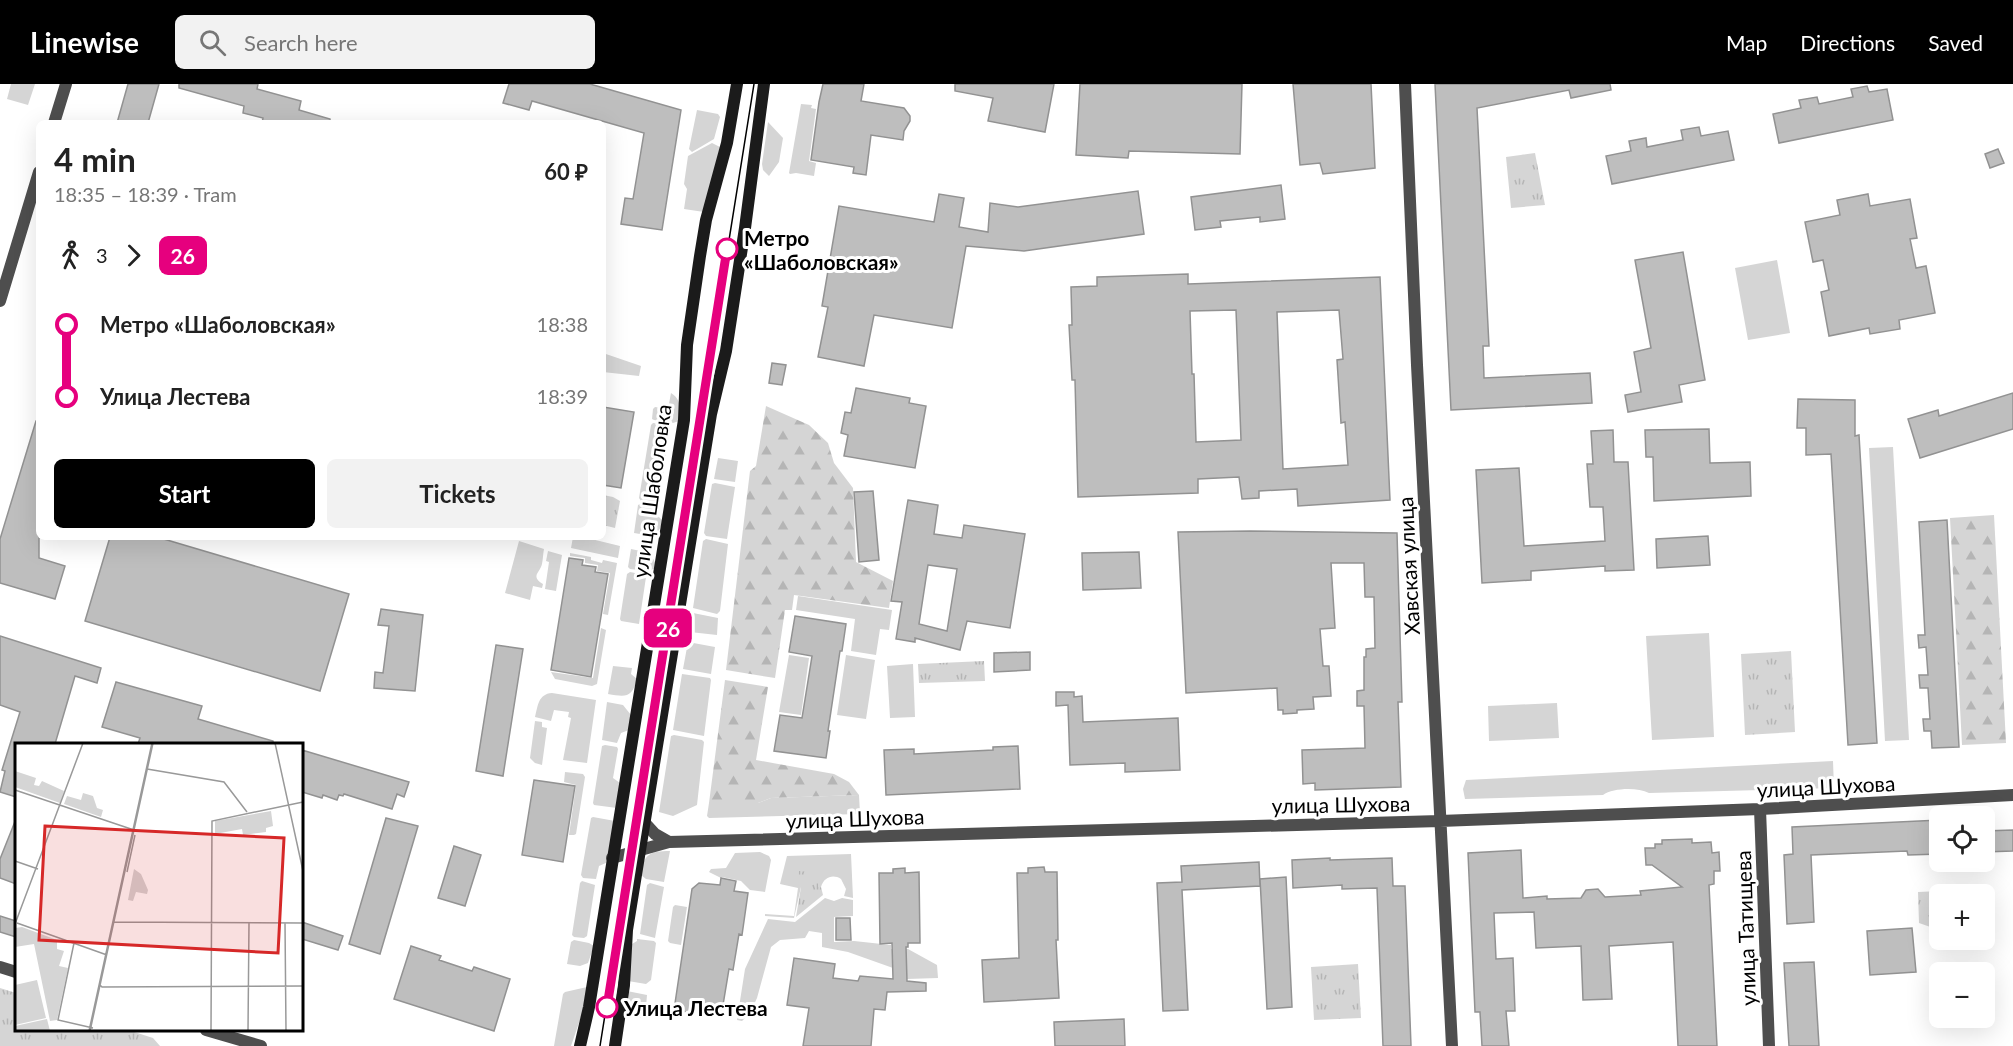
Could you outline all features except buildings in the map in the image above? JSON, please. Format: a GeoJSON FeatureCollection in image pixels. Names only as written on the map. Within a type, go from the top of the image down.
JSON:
{"type":"FeatureCollection","features":[{"type":"Feature","properties":{"kind":"main road","name":"улица Шаболовка"},"geometry":{"type":"LineString","coordinates":[[580,1046],[590,1007],[612,858],[684,420],[687,345],[700,256],[706,220],[727,143],[737,84]]}},
{"type":"Feature","properties":{"kind":"main road"},"geometry":{"type":"LineString","coordinates":[[615,1046],[624,985],[627,930],[711,414],[726,351],[747,218],[764,84]]}},
{"type":"Feature","properties":{"kind":"street"},"geometry":{"type":"LineString","coordinates":[[55,120],[66,84]]}},
{"type":"Feature","properties":{"kind":"street","name":"Хавская улица"},"geometry":{"type":"LineString","coordinates":[[1405,84],[1452,1046]]}},
{"type":"Feature","properties":{"kind":"street"},"geometry":{"type":"LineString","coordinates":[[0,301],[36,182]]}},
{"type":"Feature","properties":{"kind":"street","name":"улица Шухова"},"geometry":{"type":"LineString","coordinates":[[612,858],[669,842],[1440,821],[1760,809],[2013,795]]}},
{"type":"Feature","properties":{"kind":"street","name":"улица Татищева"},"geometry":{"type":"LineString","coordinates":[[1760,809],[1769,1046]]}},
{"type":"Feature","properties":{"kind":"street"},"geometry":{"type":"LineString","coordinates":[[644,822],[656,834],[669,842]]}},
{"type":"Feature","properties":{"kind":"street"},"geometry":{"type":"LineString","coordinates":[[0,967],[15,972]]}},
{"type":"Feature","properties":{"kind":"street"},"geometry":{"type":"LineString","coordinates":[[212,1031],[261,1046]]}},
{"type":"Feature","properties":{"kind":"green space"},"geometry":{"type":"Polygon","coordinates":[[[11,84],[35,84],[28,105],[7,99],[11,84]]]}},
{"type":"Feature","properties":{"kind":"green space"},"geometry":{"type":"Polygon","coordinates":[[[801,104],[812,105],[811,108],[816,109],[809,161],[816,163],[814,176],[789,173],[801,104]]]}},
{"type":"Feature","properties":{"kind":"green space"},"geometry":{"type":"Polygon","coordinates":[[[697,110],[718,114],[720,117],[714,139],[692,152],[689,149],[697,110]]]}},
{"type":"Feature","properties":{"kind":"green space"},"geometry":{"type":"Polygon","coordinates":[[[768,122],[783,138],[779,162],[769,176],[763,170],[762,164],[768,122]]]}},
{"type":"Feature","properties":{"kind":"green space"},"geometry":{"type":"Polygon","coordinates":[[[712,143],[720,147],[704,212],[684,209],[687,189],[684,184],[688,156],[712,143]]]}},
{"type":"Feature","properties":{"kind":"green space"},"geometry":{"type":"Polygon","coordinates":[[[1535,153],[1545,205],[1511,208],[1506,157],[1535,153]]]}},
{"type":"Feature","properties":{"kind":"green space"},"geometry":{"type":"Polygon","coordinates":[[[1777,260],[1790,333],[1748,340],[1735,268],[1777,260]]]}},
{"type":"Feature","properties":{"kind":"green space"},"geometry":{"type":"Polygon","coordinates":[[[606,354],[641,366],[639,376],[606,372],[606,354]]]}},
{"type":"Feature","properties":{"kind":"green space"},"geometry":{"type":"Polygon","coordinates":[[[671,393],[679,402],[679,421],[673,423],[652,419],[655,407],[668,409],[671,393]]]}},
{"type":"Feature","properties":{"kind":"green space"},"geometry":{"type":"Polygon","coordinates":[[[766,406],[809,425],[828,443],[834,463],[853,488],[856,562],[893,581],[889,608],[794,595],[792,610],[785,610],[775,678],[726,670],[750,471],[756,466],[766,406]]]}},
{"type":"Feature","properties":{"kind":"green space"},"geometry":{"type":"Polygon","coordinates":[[[653,423],[668,425],[670,428],[659,501],[656,504],[641,501],[639,498],[653,423]]]}},
{"type":"Feature","properties":{"kind":"green space"},"geometry":{"type":"Polygon","coordinates":[[[1893,447],[1909,740],[1885,741],[1869,448],[1893,447]]]}},
{"type":"Feature","properties":{"kind":"green space"},"geometry":{"type":"Polygon","coordinates":[[[718,458],[738,461],[735,482],[714,479],[718,458]]]}},
{"type":"Feature","properties":{"kind":"green space"},"geometry":{"type":"Polygon","coordinates":[[[712,484],[735,487],[727,539],[706,536],[704,533],[712,484]]]}},
{"type":"Feature","properties":{"kind":"green space"},"geometry":{"type":"Polygon","coordinates":[[[606,496],[620,501],[615,528],[606,526],[606,496]]]}},
{"type":"Feature","properties":{"kind":"green space"},"geometry":{"type":"Polygon","coordinates":[[[640,504],[657,507],[657,515],[663,521],[661,527],[653,535],[634,533],[640,504]]]}},
{"type":"Feature","properties":{"kind":"green space"},"geometry":{"type":"Polygon","coordinates":[[[1994,515],[2006,743],[1962,745],[1950,518],[1994,515]]]}},
{"type":"Feature","properties":{"kind":"green space"},"geometry":{"type":"Polygon","coordinates":[[[706,539],[728,544],[720,611],[717,614],[693,608],[703,541],[706,539]]]}},
{"type":"Feature","properties":{"kind":"green space"},"geometry":{"type":"Polygon","coordinates":[[[572,540],[595,540],[620,546],[618,558],[571,548],[572,540]]]}},
{"type":"Feature","properties":{"kind":"green space"},"geometry":{"type":"Polygon","coordinates":[[[519,541],[544,549],[542,564],[536,577],[543,584],[542,588],[533,586],[530,600],[505,593],[519,541]]]}},
{"type":"Feature","properties":{"kind":"green space"},"geometry":{"type":"Polygon","coordinates":[[[631,549],[651,556],[656,568],[648,571],[630,569],[628,567],[631,549]]]}},
{"type":"Feature","properties":{"kind":"green space"},"geometry":{"type":"Polygon","coordinates":[[[548,551],[562,555],[556,591],[545,589],[549,562],[546,561],[548,551]]]}},
{"type":"Feature","properties":{"kind":"green space"},"geometry":{"type":"Polygon","coordinates":[[[570,553],[591,557],[591,560],[602,563],[603,560],[617,563],[608,615],[603,614],[610,573],[597,571],[598,565],[585,563],[585,558],[570,556],[570,553]]]}},
{"type":"Feature","properties":{"kind":"green space"},"geometry":{"type":"Polygon","coordinates":[[[630,572],[646,577],[639,624],[620,619],[627,574],[630,572]]]}},
{"type":"Feature","properties":{"kind":"green space"},"geometry":{"type":"Polygon","coordinates":[[[798,596],[892,610],[889,630],[880,629],[876,655],[851,651],[855,619],[796,610],[798,596]]]}},
{"type":"Feature","properties":{"kind":"green space"},"geometry":{"type":"Polygon","coordinates":[[[693,613],[718,618],[717,635],[690,632],[693,613]]]}},
{"type":"Feature","properties":{"kind":"green space"},"geometry":{"type":"Polygon","coordinates":[[[601,628],[606,630],[597,684],[592,686],[555,679],[551,672],[593,678],[601,628]]]}},
{"type":"Feature","properties":{"kind":"green space"},"geometry":{"type":"Polygon","coordinates":[[[1709,633],[1714,737],[1652,740],[1646,636],[1709,633]]]}},
{"type":"Feature","properties":{"kind":"green space"},"geometry":{"type":"Polygon","coordinates":[[[688,642],[715,647],[711,674],[683,669],[688,642]]]}},
{"type":"Feature","properties":{"kind":"green space"},"geometry":{"type":"Polygon","coordinates":[[[1791,651],[1795,732],[1745,735],[1741,654],[1791,651]]]}},
{"type":"Feature","properties":{"kind":"green space"},"geometry":{"type":"Polygon","coordinates":[[[789,655],[809,658],[801,715],[779,712],[789,655]]]}},
{"type":"Feature","properties":{"kind":"green space"},"geometry":{"type":"Polygon","coordinates":[[[846,655],[875,660],[866,719],[837,715],[846,655]]]}},
{"type":"Feature","properties":{"kind":"green space"},"geometry":{"type":"Polygon","coordinates":[[[984,661],[985,681],[919,683],[918,664],[984,661]]]}},
{"type":"Feature","properties":{"kind":"green space"},"geometry":{"type":"Polygon","coordinates":[[[913,664],[915,717],[890,718],[887,666],[913,664]]]}},
{"type":"Feature","properties":{"kind":"green space"},"geometry":{"type":"Polygon","coordinates":[[[613,666],[632,668],[631,674],[637,679],[633,690],[627,695],[608,694],[613,666]]]}},
{"type":"Feature","properties":{"kind":"green space"},"geometry":{"type":"Polygon","coordinates":[[[682,674],[711,680],[704,736],[673,730],[682,674]]]}},
{"type":"Feature","properties":{"kind":"green space"},"geometry":{"type":"Polygon","coordinates":[[[725,680],[768,687],[756,760],[834,774],[849,782],[859,795],[771,798],[758,803],[709,803],[725,680]]]}},
{"type":"Feature","properties":{"kind":"green space"},"geometry":{"type":"Polygon","coordinates":[[[552,693],[596,700],[587,763],[563,760],[571,718],[568,717],[569,712],[554,710],[551,721],[535,717],[541,698],[552,693]]]}},
{"type":"Feature","properties":{"kind":"green space"},"geometry":{"type":"Polygon","coordinates":[[[607,702],[623,705],[631,715],[629,730],[621,733],[617,743],[602,740],[607,702]]]}},
{"type":"Feature","properties":{"kind":"green space"},"geometry":{"type":"Polygon","coordinates":[[[1557,703],[1559,738],[1489,741],[1488,706],[1557,703]]]}},
{"type":"Feature","properties":{"kind":"green space"},"geometry":{"type":"Polygon","coordinates":[[[535,721],[542,722],[542,727],[547,728],[542,765],[530,758],[535,721]]]}},
{"type":"Feature","properties":{"kind":"green space"},"geometry":{"type":"Polygon","coordinates":[[[671,736],[704,742],[697,805],[673,816],[659,812],[671,736]]]}},
{"type":"Feature","properties":{"kind":"green space"},"geometry":{"type":"Polygon","coordinates":[[[602,746],[618,749],[613,778],[620,783],[617,808],[593,803],[602,746]]]}},
{"type":"Feature","properties":{"kind":"green space"},"geometry":{"type":"Polygon","coordinates":[[[1833,761],[1834,788],[1649,793],[1625,789],[1603,795],[1465,799],[1463,789],[1466,780],[1833,761]]]}},
{"type":"Feature","properties":{"kind":"green space"},"geometry":{"type":"Polygon","coordinates":[[[565,772],[583,774],[585,777],[574,835],[569,835],[576,785],[564,782],[565,772]]]}},
{"type":"Feature","properties":{"kind":"green space"},"geometry":{"type":"Polygon","coordinates":[[[859,795],[860,814],[709,818],[707,816],[709,803],[758,803],[771,798],[859,795]]]}},
{"type":"Feature","properties":{"kind":"green space"},"geometry":{"type":"Polygon","coordinates":[[[593,817],[615,821],[608,862],[599,866],[596,879],[583,878],[581,875],[593,817]]]}},
{"type":"Feature","properties":{"kind":"green space"},"geometry":{"type":"Polygon","coordinates":[[[670,851],[664,882],[646,879],[641,875],[644,862],[649,855],[670,851]]]}},
{"type":"Feature","properties":{"kind":"green space"},"geometry":{"type":"Polygon","coordinates":[[[760,852],[769,856],[771,860],[765,892],[750,890],[741,881],[721,878],[709,872],[711,869],[726,868],[735,853],[760,852]]]}},
{"type":"Feature","properties":{"kind":"green space"},"geometry":{"type":"Polygon","coordinates":[[[851,854],[853,898],[844,896],[846,889],[841,879],[832,877],[824,881],[821,887],[801,887],[794,918],[765,916],[765,914],[794,916],[798,888],[780,884],[787,856],[851,854]]]}},
{"type":"Feature","properties":{"kind":"green space"},"geometry":{"type":"Polygon","coordinates":[[[799,871],[810,872],[810,883],[818,883],[823,895],[796,917],[801,887],[798,886],[799,871]]]}},
{"type":"Feature","properties":{"kind":"green space"},"geometry":{"type":"Polygon","coordinates":[[[582,881],[595,885],[587,936],[584,938],[572,935],[582,881]]]}},
{"type":"Feature","properties":{"kind":"green space"},"geometry":{"type":"Polygon","coordinates":[[[650,883],[664,887],[655,938],[640,934],[647,885],[650,883]]]}},
{"type":"Feature","properties":{"kind":"green space"},"geometry":{"type":"Polygon","coordinates":[[[1918,892],[1929,892],[1929,926],[1919,923],[1918,892]]]}},
{"type":"Feature","properties":{"kind":"green space"},"geometry":{"type":"Polygon","coordinates":[[[825,898],[834,901],[842,898],[853,900],[853,916],[834,917],[834,942],[854,941],[891,945],[891,949],[908,949],[937,965],[938,978],[907,979],[907,968],[893,968],[848,952],[822,947],[822,933],[809,931],[805,938],[780,940],[771,947],[757,998],[750,1013],[742,1021],[737,1020],[745,969],[768,919],[795,922],[825,898]]]}},
{"type":"Feature","properties":{"kind":"green space"},"geometry":{"type":"Polygon","coordinates":[[[675,905],[687,907],[681,945],[668,941],[675,905]]]}},
{"type":"Feature","properties":{"kind":"green space"},"geometry":{"type":"Polygon","coordinates":[[[637,939],[656,943],[651,980],[646,984],[628,981],[632,944],[637,939]]]}},
{"type":"Feature","properties":{"kind":"green space"},"geometry":{"type":"Polygon","coordinates":[[[574,940],[594,946],[588,963],[580,966],[567,964],[571,942],[574,940]]]}},
{"type":"Feature","properties":{"kind":"green space"},"geometry":{"type":"Polygon","coordinates":[[[1358,964],[1361,1018],[1314,1020],[1311,967],[1358,964]]]}},
{"type":"Feature","properties":{"kind":"green space"},"geometry":{"type":"Polygon","coordinates":[[[587,987],[582,1014],[571,1046],[554,1046],[563,994],[587,987]]]}},
{"type":"Feature","properties":{"kind":"green space"},"geometry":{"type":"Polygon","coordinates":[[[0,988],[15,993],[15,1031],[131,1031],[153,1038],[160,1046],[0,1046],[0,988]]]}},
{"type":"Feature","properties":{"kind":"green space"},"geometry":{"type":"Polygon","coordinates":[[[627,991],[647,995],[645,1019],[634,1016],[628,1011],[627,991]]]}},
{"type":"Feature","properties":{"kind":"tram line"},"geometry":{"type":"LineString","coordinates":[[600,1046],[754,84]]}},
{"type":"Feature","properties":{"kind":"tram line","name":"26"},"geometry":{"type":"LineString","coordinates":[[607,1007],[727,249]]}},
{"type":"Feature","properties":{"kind":"place","name":"Метро «Шаболовская»"},"geometry":{"type":"Point","coordinates":[727,249]}},
{"type":"Feature","properties":{"kind":"place","name":"Улица Лестева"},"geometry":{"type":"Point","coordinates":[607,1007]}}]}
